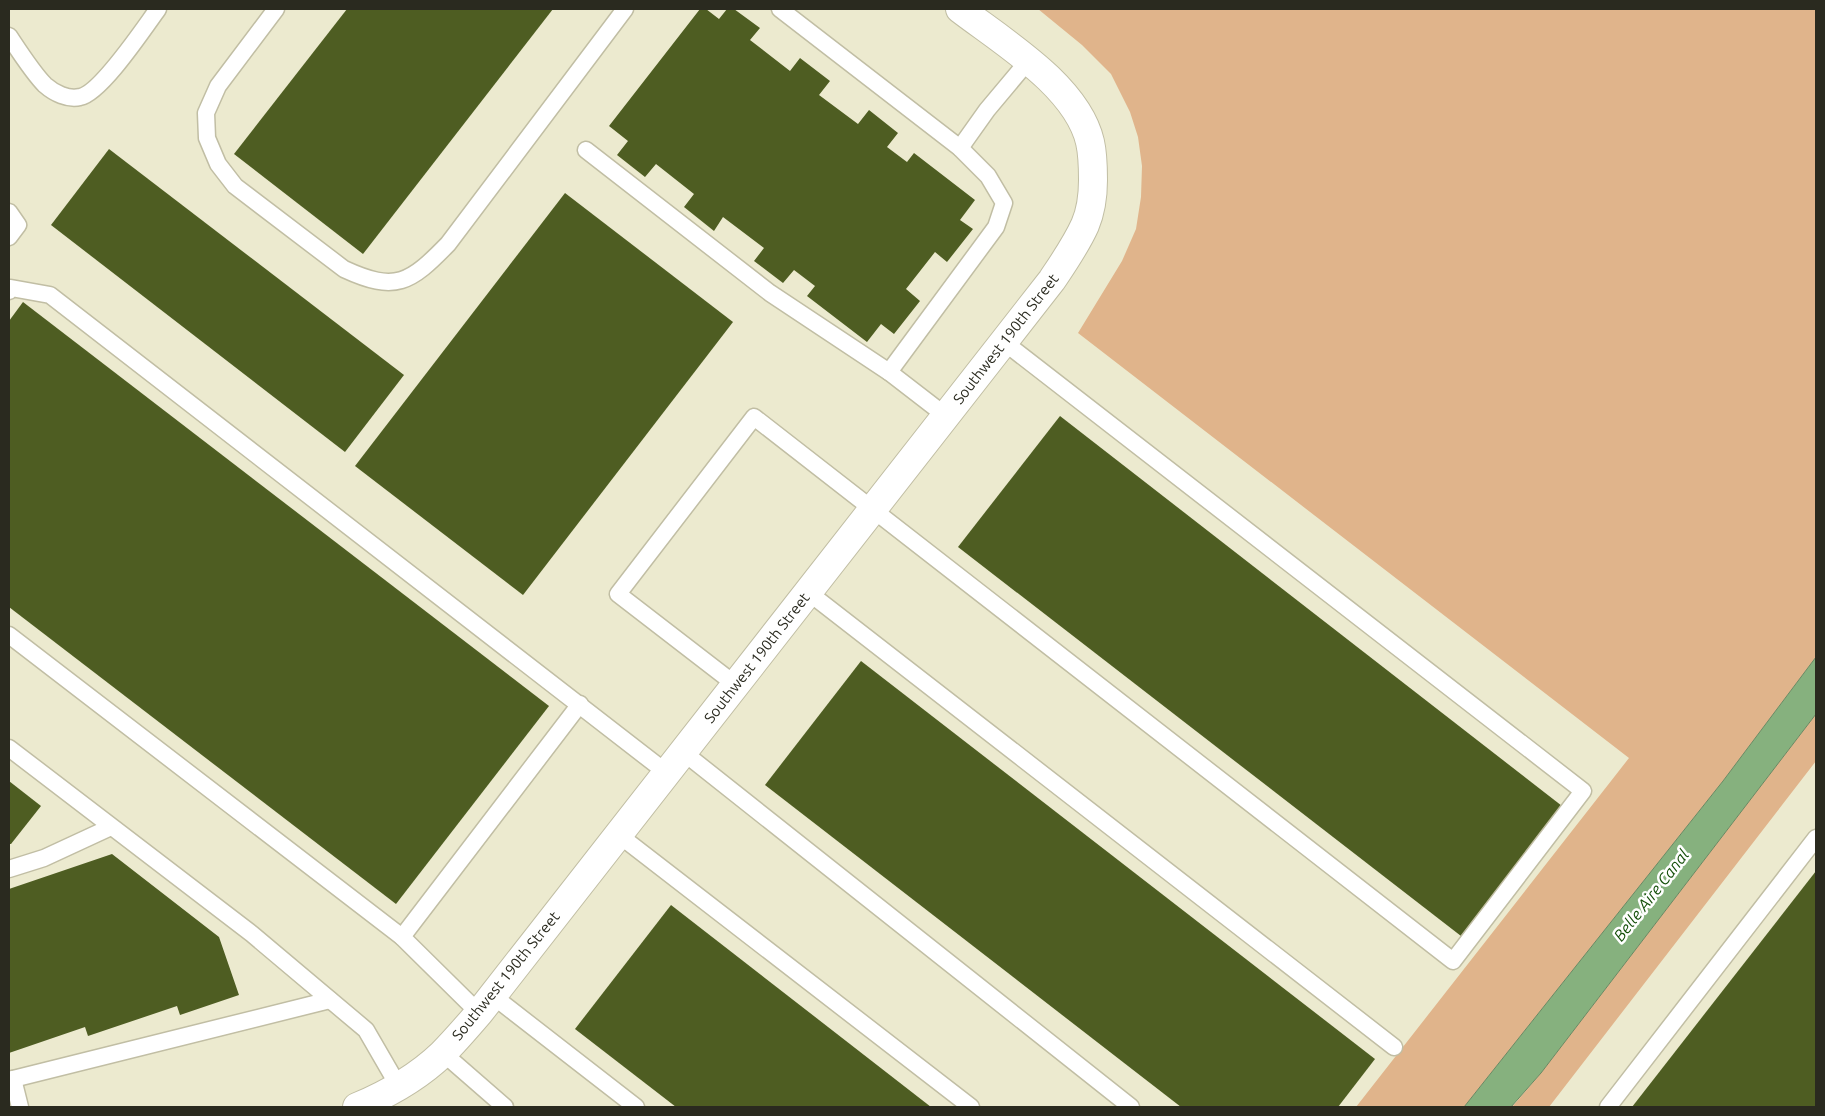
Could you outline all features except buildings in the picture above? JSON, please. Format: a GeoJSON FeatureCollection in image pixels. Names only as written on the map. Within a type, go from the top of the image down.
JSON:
{"type":"FeatureCollection","features":[{"type":"Feature","properties":{"kind":"street","name":"Southwest 190th Street"},"geometry":{"type":"LineString","coordinates":[[357,1107],[399,1087],[423,1070],[443,1053],[486,1005],[1004,342],[1052,280],[1075,245],[1086,223],[1093,193],[1094,163],[1090,141],[1073,106],[1053,82],[960,9]]}},
{"type":"Feature","properties":{"kind":"lane"},"geometry":{"type":"LineString","coordinates":[[9,36],[45,85],[57,94],[71,98],[82,97],[96,88],[108,75],[158,9]]}},
{"type":"Feature","properties":{"kind":"lane"},"geometry":{"type":"LineString","coordinates":[[276,9],[218,86],[206,113],[207,138],[218,164],[235,186],[344,269],[364,278],[385,283],[405,280],[428,264],[448,244],[625,9]]}},
{"type":"Feature","properties":{"kind":"lane"},"geometry":{"type":"LineString","coordinates":[[780,9],[960,148],[988,176],[1004,203],[996,227],[890,372]]}},
{"type":"Feature","properties":{"kind":"lane"},"geometry":{"type":"LineString","coordinates":[[960,148],[987,110],[1028,61]]}},
{"type":"Feature","properties":{"kind":"lane"},"geometry":{"type":"LineString","coordinates":[[586,150],[770,293],[890,372],[946,416]]}},
{"type":"Feature","properties":{"kind":"lane"},"geometry":{"type":"LineString","coordinates":[[9,212],[18,225],[9,237]]}},
{"type":"Feature","properties":{"kind":"lane"},"geometry":{"type":"LineString","coordinates":[[9,291],[11,288],[50,294],[580,704],[675,762],[1131,1107]]}},
{"type":"Feature","properties":{"kind":"lane"},"geometry":{"type":"LineString","coordinates":[[736,685],[618,594],[754,417],[1453,960],[1583,791],[1004,342]]}},
{"type":"Feature","properties":{"kind":"lane"},"geometry":{"type":"LineString","coordinates":[[808,592],[1394,1047]]}},
{"type":"Feature","properties":{"kind":"lane"},"geometry":{"type":"LineString","coordinates":[[9,635],[402,937],[486,1005],[636,1107]]}},
{"type":"Feature","properties":{"kind":"lane"},"geometry":{"type":"LineString","coordinates":[[402,937],[580,704]]}},
{"type":"Feature","properties":{"kind":"lane"},"geometry":{"type":"LineString","coordinates":[[9,748],[252,934],[366,1030],[399,1087]]}},
{"type":"Feature","properties":{"kind":"lane"},"geometry":{"type":"LineString","coordinates":[[9,869],[44,858],[111,827]]}},
{"type":"Feature","properties":{"kind":"lane"},"geometry":{"type":"LineString","coordinates":[[619,835],[971,1107]]}},
{"type":"Feature","properties":{"kind":"lane"},"geometry":{"type":"LineString","coordinates":[[1608,1107],[1816,838]]}},
{"type":"Feature","properties":{"kind":"lane"},"geometry":{"type":"LineString","coordinates":[[20,1107],[11,1079],[330,1000]]}},
{"type":"Feature","properties":{"kind":"lane"},"geometry":{"type":"LineString","coordinates":[[443,1053],[505,1107]]}},
{"type":"Feature","properties":{"kind":"shaded area"},"geometry":{"type":"Polygon","coordinates":[[[1038,9],[1816,9],[1816,657],[1723,781],[1464,1107],[1356,1107],[1629,758],[1078,333],[1122,261],[1136,229],[1141,197],[1142,166],[1138,137],[1130,112],[1111,74],[1082,45],[1038,9]]]}},
{"type":"Feature","properties":{"kind":"shaded area"},"geometry":{"type":"Polygon","coordinates":[[[1816,714],[1816,761],[1549,1107],[1512,1107],[1541,1073],[1816,714]]]}},
{"type":"Feature","properties":{"kind":"water","name":"Belle Aire Canal"},"geometry":{"type":"Polygon","coordinates":[[[1816,657],[1816,714],[1541,1073],[1511,1107],[1464,1107],[1723,781],[1816,657]]]}}]}
